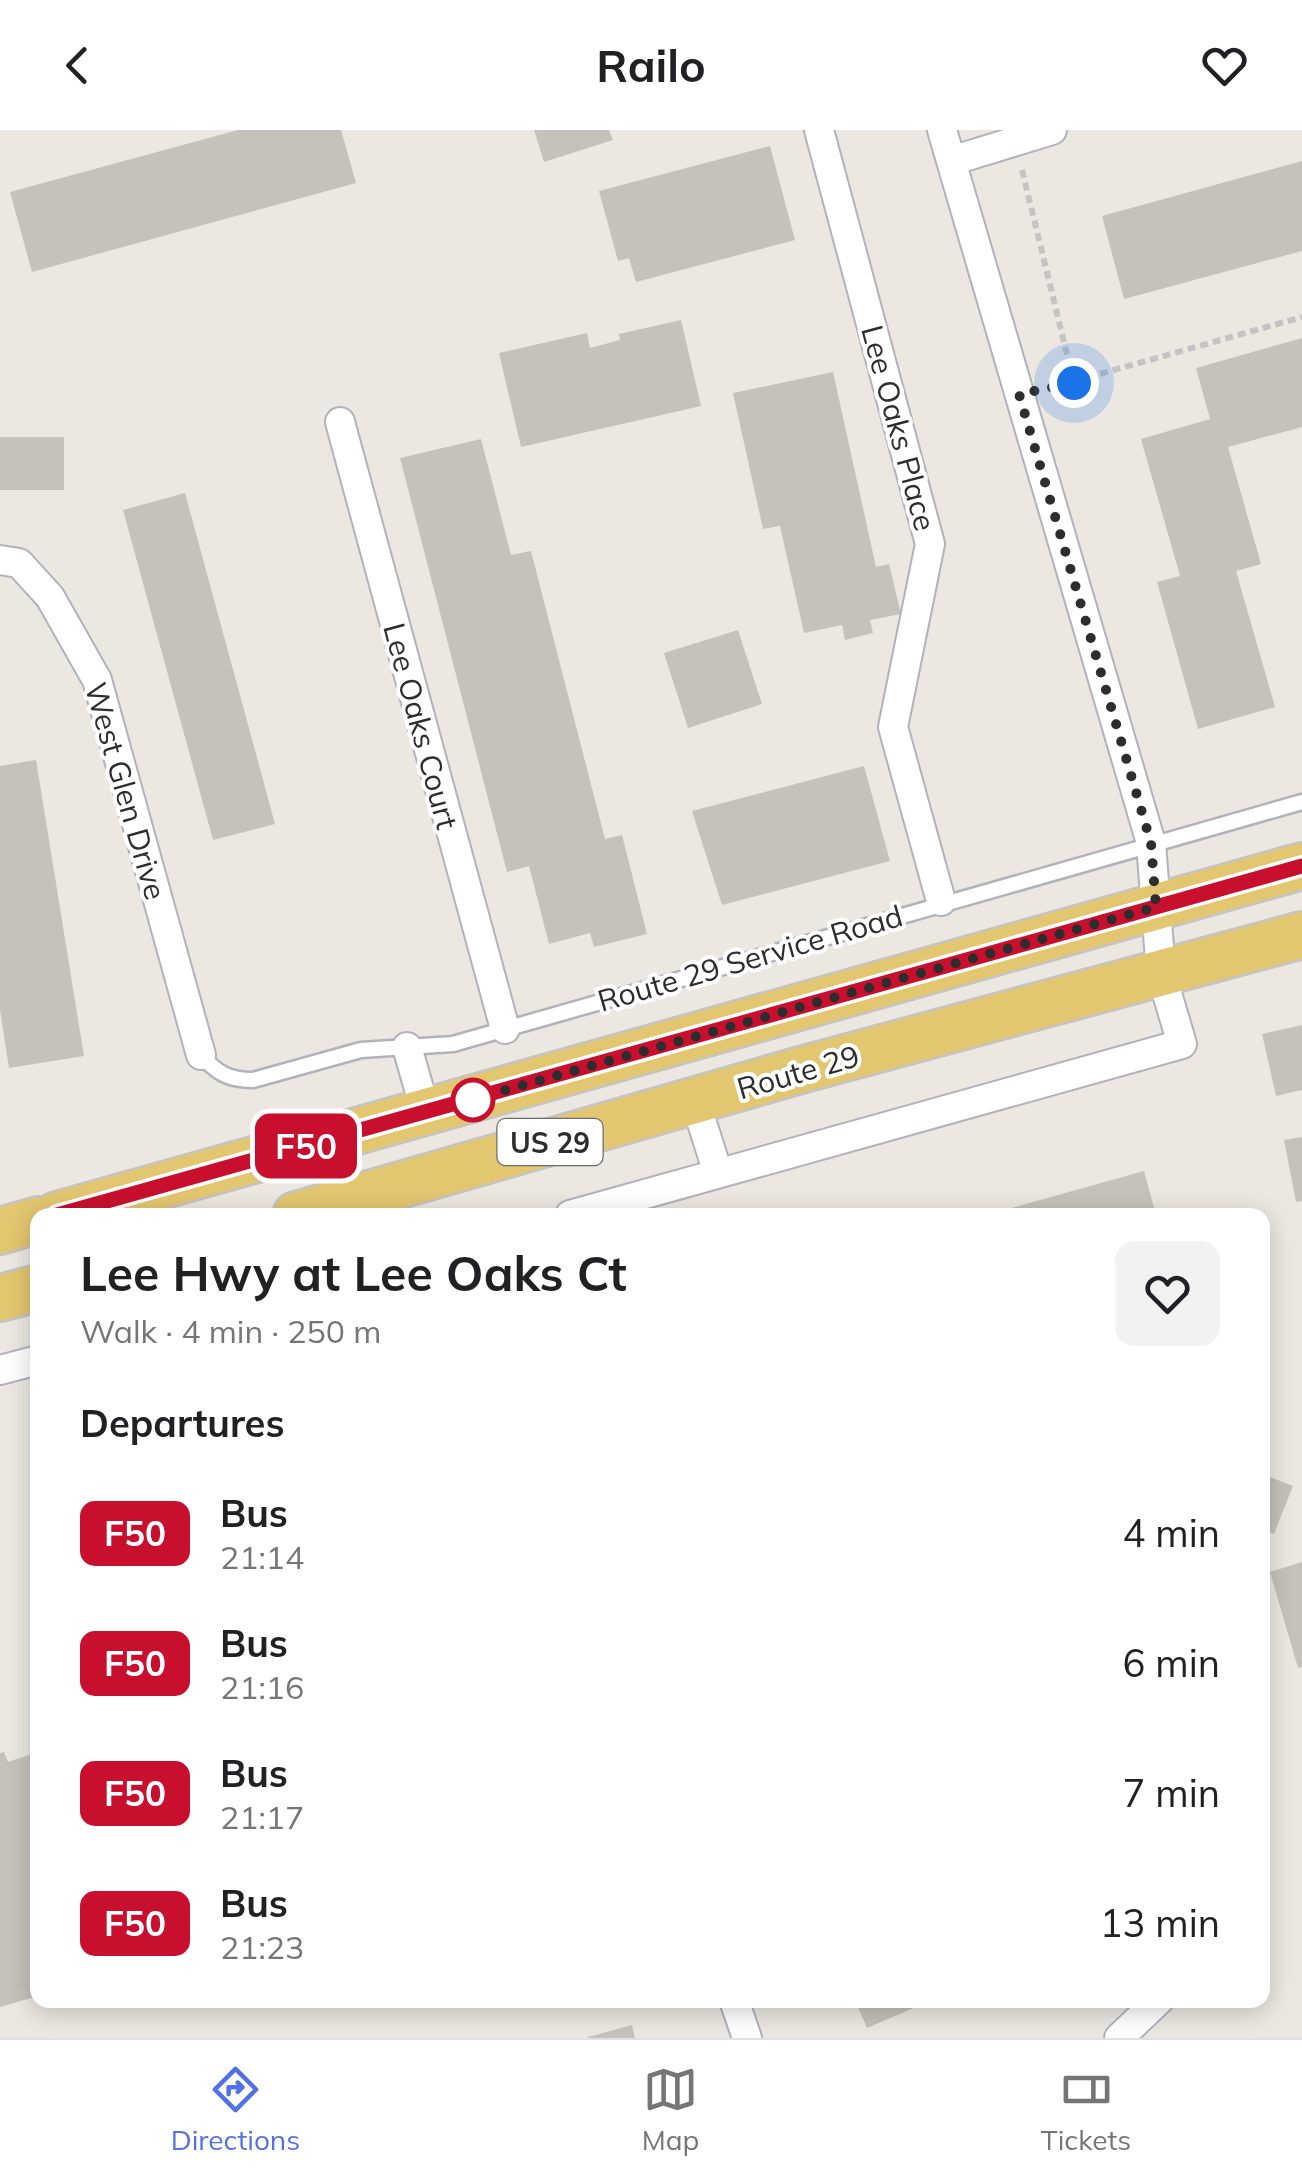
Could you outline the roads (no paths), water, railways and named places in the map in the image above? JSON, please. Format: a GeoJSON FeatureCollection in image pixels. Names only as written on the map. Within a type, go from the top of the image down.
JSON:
{"type":"FeatureCollection","features":[{"type":"Feature","properties":{"kind":"main road","name":"Route 29"},"geometry":{"type":"LineString","coordinates":[[82,1208],[1302,866]]}},
{"type":"Feature","properties":{"kind":"main road","name":"Route 29"},"geometry":{"type":"LineString","coordinates":[[320,1208],[1302,934]]}},
{"type":"Feature","properties":{"kind":"main road"},"geometry":{"type":"LineString","coordinates":[[0,1231],[30,1222]]}},
{"type":"Feature","properties":{"kind":"main road"},"geometry":{"type":"LineString","coordinates":[[0,1298],[30,1290]]}},
{"type":"Feature","properties":{"kind":"street","name":"Lee Oaks Place"},"geometry":{"type":"LineString","coordinates":[[819,130],[930,544],[893,727],[942,901]]}},
{"type":"Feature","properties":{"kind":"street"},"geometry":{"type":"LineString","coordinates":[[595,1208],[1182,1044],[1161,973],[1151,843],[942,130]]}},
{"type":"Feature","properties":{"kind":"street"},"geometry":{"type":"LineString","coordinates":[[950,161],[1052,130]]}},
{"type":"Feature","properties":{"kind":"street","name":"Lee Oaks Court"},"geometry":{"type":"LineString","coordinates":[[340,422],[504,1029]]}},
{"type":"Feature","properties":{"kind":"street","name":"West Glen Drive"},"geometry":{"type":"LineString","coordinates":[[0,560],[19,563],[50,597],[98,680],[201,1055]]}},
{"type":"Feature","properties":{"kind":"street"},"geometry":{"type":"LineString","coordinates":[[407,1047],[426,1113]]}},
{"type":"Feature","properties":{"kind":"street"},"geometry":{"type":"LineString","coordinates":[[694,1101],[718,1173]]}},
{"type":"Feature","properties":{"kind":"street"},"geometry":{"type":"LineString","coordinates":[[0,1370],[30,1362]]}},
{"type":"Feature","properties":{"kind":"street"},"geometry":{"type":"LineString","coordinates":[[737,2008],[747,2038]]}},
{"type":"Feature","properties":{"kind":"street"},"geometry":{"type":"LineString","coordinates":[[1119,2038],[1151,2008]]}},
{"type":"Feature","properties":{"kind":"lane","name":"Route 29 Service Road"},"geometry":{"type":"LineString","coordinates":[[201,1055],[216,1072],[235,1080],[252,1080],[361,1050],[453,1044],[942,901],[1302,802]]}}]}
